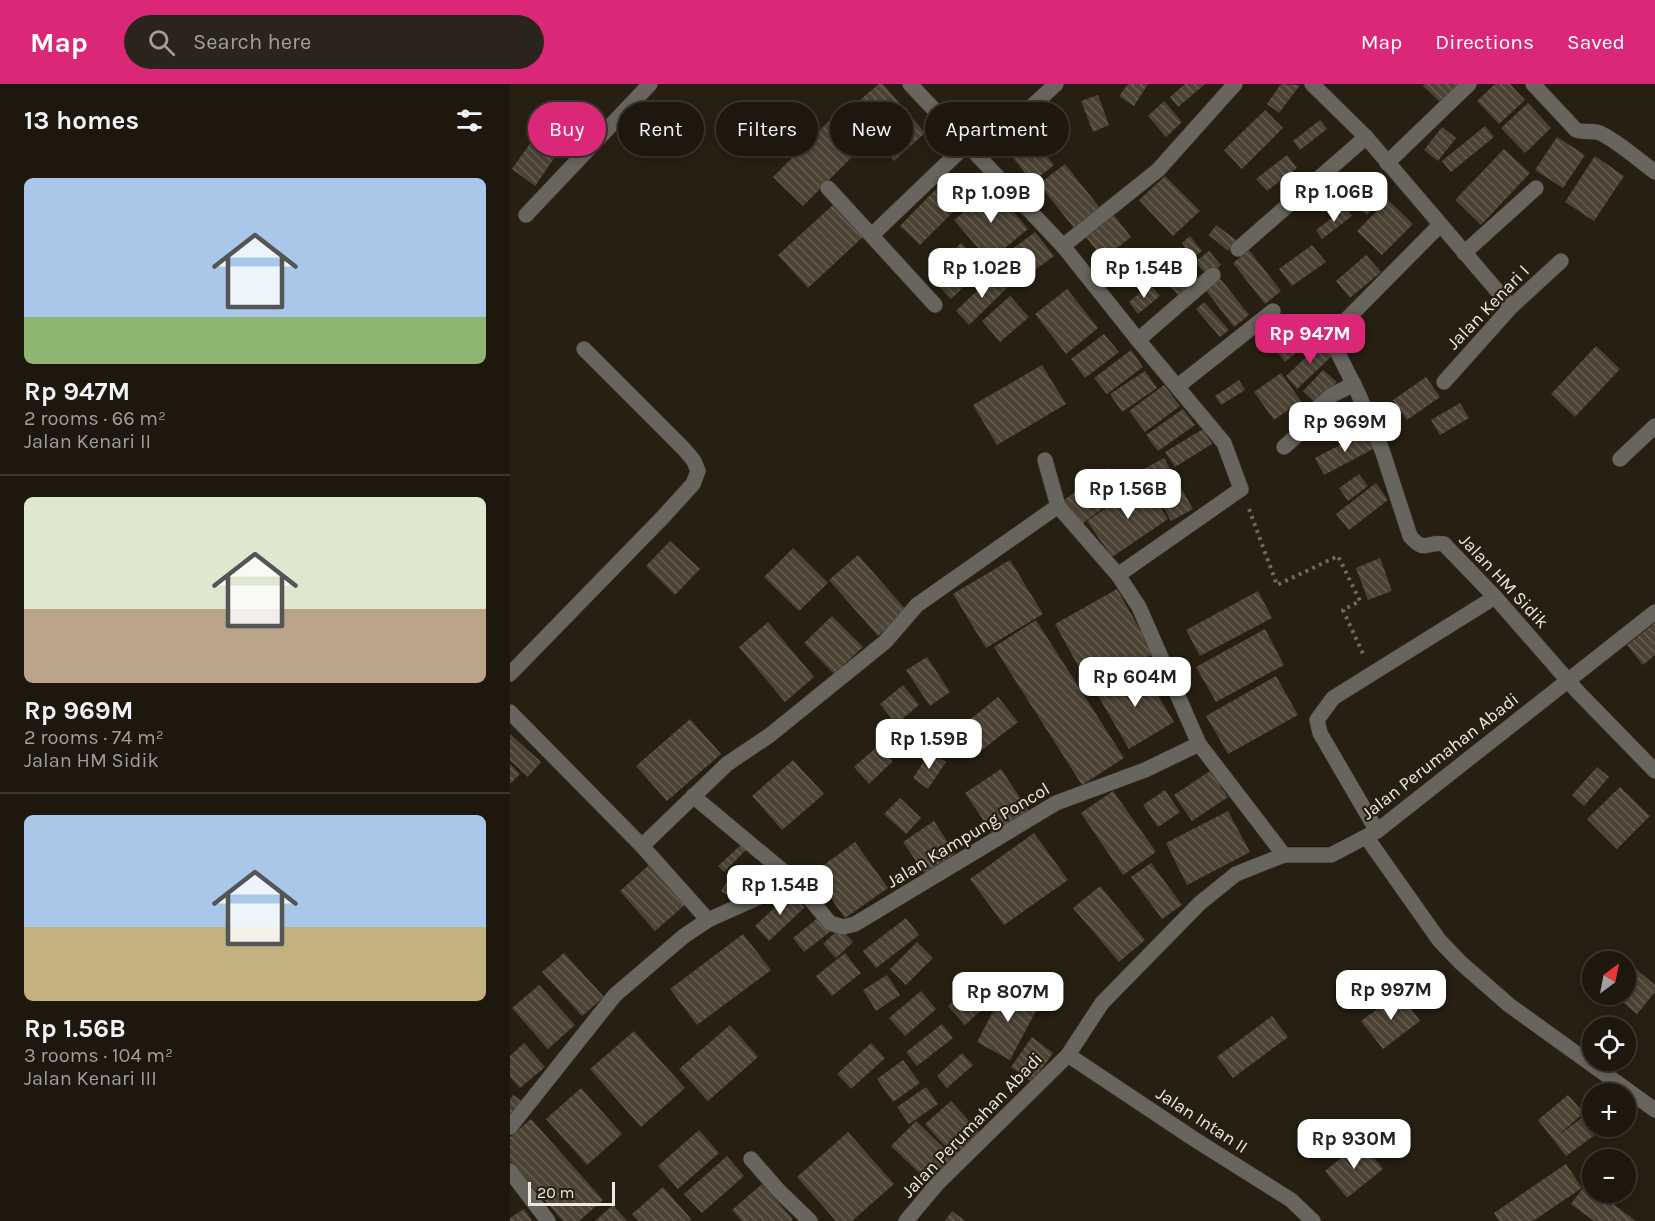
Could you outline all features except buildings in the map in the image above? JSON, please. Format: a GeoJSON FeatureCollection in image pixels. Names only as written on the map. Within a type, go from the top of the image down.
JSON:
{"type":"FeatureCollection","features":[{"type":"Feature","properties":{"kind":"street"},"geometry":{"type":"LineString","coordinates":[[526,215],[650,84]]}},
{"type":"Feature","properties":{"kind":"street"},"geometry":{"type":"LineString","coordinates":[[910,84],[927,102]]}},
{"type":"Feature","properties":{"kind":"street"},"geometry":{"type":"LineString","coordinates":[[1037,102],[1056,84]]}},
{"type":"Feature","properties":{"kind":"street"},"geometry":{"type":"LineString","coordinates":[[1064,246],[1158,170],[1235,84]]}},
{"type":"Feature","properties":{"kind":"street"},"geometry":{"type":"LineString","coordinates":[[1312,84],[1366,137],[1511,307]]}},
{"type":"Feature","properties":{"kind":"street"},"geometry":{"type":"LineString","coordinates":[[1387,163],[1469,84]]}},
{"type":"Feature","properties":{"kind":"street"},"geometry":{"type":"LineString","coordinates":[[1533,84],[1576,130],[1603,135],[1655,172]]}},
{"type":"Feature","properties":{"kind":"street"},"geometry":{"type":"LineString","coordinates":[[1238,249],[1366,137]]}},
{"type":"Feature","properties":{"kind":"street"},"geometry":{"type":"LineString","coordinates":[[872,235],[954,156]]}},
{"type":"Feature","properties":{"kind":"street"},"geometry":{"type":"LineString","coordinates":[[978,156],[1064,246],[1138,340],[1224,443],[1241,489],[1118,575]]}},
{"type":"Feature","properties":{"kind":"street"},"geometry":{"type":"LineString","coordinates":[[828,188],[935,305]]}},
{"type":"Feature","properties":{"kind":"street"},"geometry":{"type":"LineString","coordinates":[[1464,253],[1536,188]]}},
{"type":"Feature","properties":{"kind":"street"},"geometry":{"type":"LineString","coordinates":[[1284,447],[1304,429],[1317,408],[1332,395],[1356,388],[1337,351],[1334,340],[1337,329],[1440,225]]}},
{"type":"Feature","properties":{"kind":"street","name":"Jalan Kenari I"},"geometry":{"type":"LineString","coordinates":[[1444,382],[1511,307],[1561,261]]}},
{"type":"Feature","properties":{"kind":"street"},"geometry":{"type":"LineString","coordinates":[[1138,340],[1213,275]]}},
{"type":"Feature","properties":{"kind":"street"},"geometry":{"type":"LineString","coordinates":[[1178,386],[1273,311]]}},
{"type":"Feature","properties":{"kind":"street"},"geometry":{"type":"LineString","coordinates":[[510,674],[670,509],[693,484],[698,471],[694,461],[684,449],[584,350]]}},
{"type":"Feature","properties":{"kind":"street","name":"Jalan HM Sidik"},"geometry":{"type":"LineString","coordinates":[[1356,388],[1382,450],[1410,536],[1416,544],[1421,546],[1444,544],[1655,771]]}},
{"type":"Feature","properties":{"kind":"street"},"geometry":{"type":"LineString","coordinates":[[1620,459],[1655,426]]}},
{"type":"Feature","properties":{"kind":"street"},"geometry":{"type":"LineString","coordinates":[[1045,460],[1058,506],[1118,575],[1139,607],[1199,744],[1284,855]]}},
{"type":"Feature","properties":{"kind":"street"},"geometry":{"type":"LineString","coordinates":[[642,846],[727,764],[770,735],[885,642],[917,605],[1058,506]]}},
{"type":"Feature","properties":{"kind":"street"},"geometry":{"type":"LineString","coordinates":[[1495,597],[1333,698],[1317,720],[1320,733],[1372,835],[1439,940],[1461,963],[1509,1005],[1655,1110]]}},
{"type":"Feature","properties":{"kind":"street","name":"Jalan Perumahan Abadi"},"geometry":{"type":"LineString","coordinates":[[906,1221],[937,1184],[1068,1055],[1102,1003],[1200,903],[1236,874],[1284,855],[1331,855],[1372,835],[1655,612]]}},
{"type":"Feature","properties":{"kind":"street"},"geometry":{"type":"LineString","coordinates":[[510,712],[642,846],[708,920]]}},
{"type":"Feature","properties":{"kind":"street","name":"Jalan Kampung Poncol"},"geometry":{"type":"LineString","coordinates":[[693,796],[795,880],[830,923],[843,927],[855,924],[1056,803],[1145,770],[1199,744]]}},
{"type":"Feature","properties":{"kind":"street"},"geometry":{"type":"LineString","coordinates":[[510,1127],[615,995],[684,936],[708,920],[795,880]]}},
{"type":"Feature","properties":{"kind":"street","name":"Jalan Intan II"},"geometry":{"type":"LineString","coordinates":[[1068,1055],[1291,1200],[1313,1221]]}},
{"type":"Feature","properties":{"kind":"street"},"geometry":{"type":"LineString","coordinates":[[752,1159],[779,1191],[810,1221]]}},
{"type":"Feature","properties":{"kind":"street"},"geometry":{"type":"LineString","coordinates":[[510,1171],[548,1221]]}},
{"type":"Feature","properties":{"kind":"path"},"geometry":{"type":"LineString","coordinates":[[1241,489],[1277,585],[1338,556],[1360,601],[1343,610],[1373,675]]}}]}
